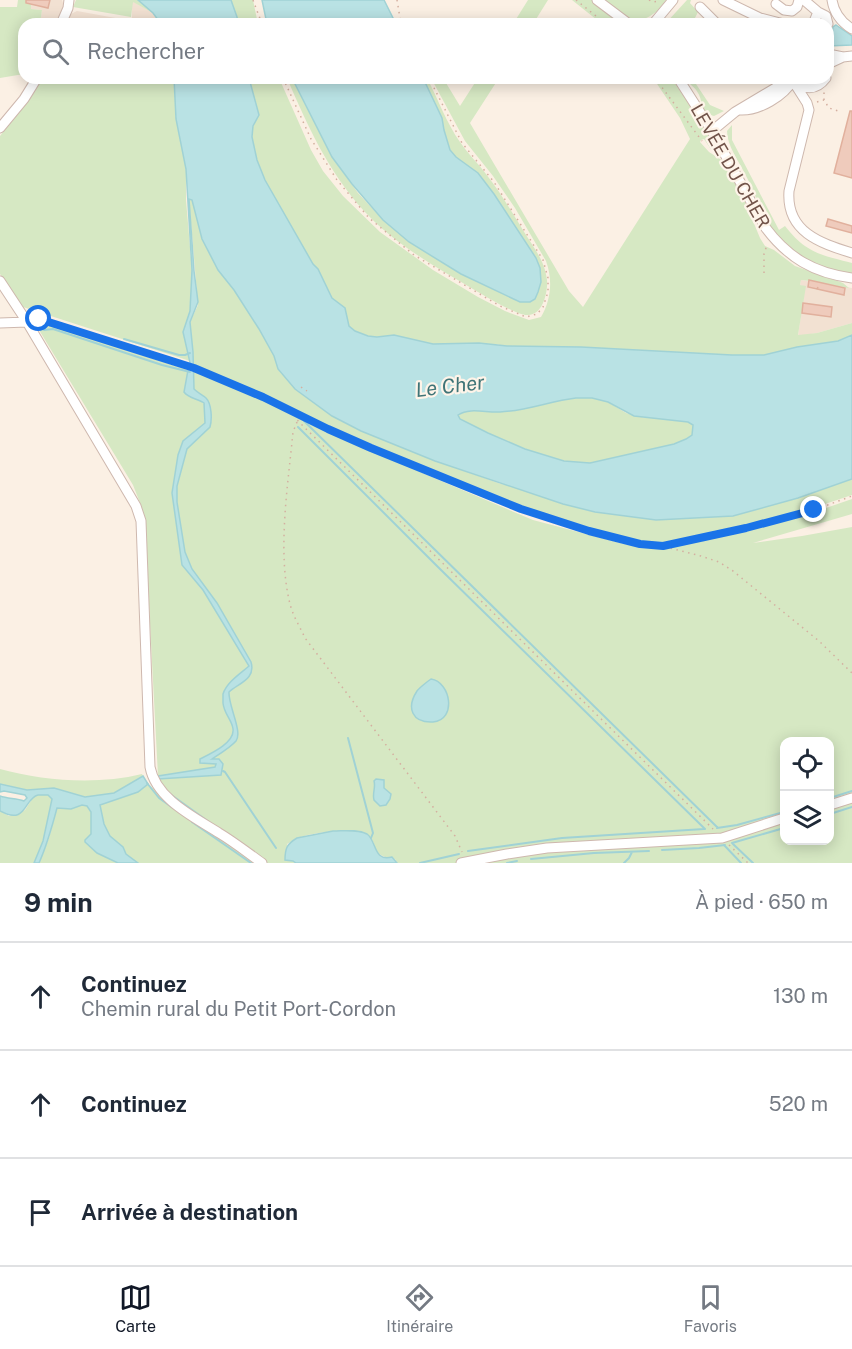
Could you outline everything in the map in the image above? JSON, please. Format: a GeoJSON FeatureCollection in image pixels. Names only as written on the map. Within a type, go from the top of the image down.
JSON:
{"type":"FeatureCollection","features":[{"type":"Feature","properties":{"kind":"street"},"geometry":{"type":"LineString","coordinates":[[64,18],[69,0]]}},
{"type":"Feature","properties":{"kind":"street"},"geometry":{"type":"LineString","coordinates":[[597,0],[621,18]]}},
{"type":"Feature","properties":{"kind":"street"},"geometry":{"type":"LineString","coordinates":[[658,18],[673,0]]}},
{"type":"Feature","properties":{"kind":"street"},"geometry":{"type":"LineString","coordinates":[[665,18],[678,0]]}},
{"type":"Feature","properties":{"kind":"street"},"geometry":{"type":"LineString","coordinates":[[723,0],[763,18]]}},
{"type":"Feature","properties":{"kind":"street"},"geometry":{"type":"LineString","coordinates":[[774,1],[784,10],[792,10],[797,7],[799,0]]}},
{"type":"Feature","properties":{"kind":"street"},"geometry":{"type":"LineString","coordinates":[[804,0],[826,18]]}},
{"type":"Feature","properties":{"kind":"street"},"geometry":{"type":"LineString","coordinates":[[832,0],[836,13],[852,29]]}},
{"type":"Feature","properties":{"kind":"street"},"geometry":{"type":"LineString","coordinates":[[700,7],[711,18]]}},
{"type":"Feature","properties":{"kind":"street"},"geometry":{"type":"LineString","coordinates":[[816,18],[818,12]]}},
{"type":"Feature","properties":{"kind":"street"},"geometry":{"type":"LineString","coordinates":[[834,65],[848,56]]}},
{"type":"Feature","properties":{"kind":"street"},"geometry":{"type":"LineString","coordinates":[[0,128],[33,84]]}},
{"type":"Feature","properties":{"kind":"street","name":"LEVÉE DU CHER"},"geometry":{"type":"LineString","coordinates":[[682,84],[712,131],[772,236],[786,251],[801,262],[822,271],[852,278]]}},
{"type":"Feature","properties":{"kind":"street"},"geometry":{"type":"LineString","coordinates":[[712,131],[738,110],[782,84]]}},
{"type":"Feature","properties":{"kind":"street"},"geometry":{"type":"LineString","coordinates":[[798,84],[807,103],[808,115],[789,191],[790,210],[795,221],[811,237],[825,245],[852,253]]}},
{"type":"Feature","properties":{"kind":"street"},"geometry":{"type":"LineString","coordinates":[[801,84],[810,89],[821,84]]}},
{"type":"Feature","properties":{"kind":"street"},"geometry":{"type":"LineString","coordinates":[[0,281],[27,322],[136,506],[141,521],[149,755],[153,779],[176,805],[262,863]]}},
{"type":"Feature","properties":{"kind":"street"},"geometry":{"type":"LineString","coordinates":[[0,323],[27,322]]}},
{"type":"Feature","properties":{"kind":"street"},"geometry":{"type":"LineString","coordinates":[[834,804],[852,798]]}},
{"type":"Feature","properties":{"kind":"street"},"geometry":{"type":"LineString","coordinates":[[463,862],[547,848],[722,838],[780,819]]}},
{"type":"Feature","properties":{"kind":"path"},"geometry":{"type":"LineString","coordinates":[[254,0],[260,18]]}},
{"type":"Feature","properties":{"kind":"path"},"geometry":{"type":"LineString","coordinates":[[397,0],[400,18]]}},
{"type":"Feature","properties":{"kind":"path"},"geometry":{"type":"LineString","coordinates":[[576,0],[598,18]]}},
{"type":"Feature","properties":{"kind":"path"},"geometry":{"type":"LineString","coordinates":[[649,0],[657,2],[661,0]]}},
{"type":"Feature","properties":{"kind":"path"},"geometry":{"type":"LineString","coordinates":[[286,84],[311,139],[337,180],[369,218],[414,255],[500,306],[526,317],[537,314],[543,307],[548,292],[548,278],[543,260],[494,182],[462,143],[432,84]]}},
{"type":"Feature","properties":{"kind":"path"},"geometry":{"type":"LineString","coordinates":[[659,84],[702,141]]}},
{"type":"Feature","properties":{"kind":"path"},"geometry":{"type":"LineString","coordinates":[[807,103],[824,100],[830,108],[841,112]]}},
{"type":"Feature","properties":{"kind":"path"},"geometry":{"type":"LineString","coordinates":[[764,273],[764,254],[772,236]]}},
{"type":"Feature","properties":{"kind":"path"},"geometry":{"type":"LineString","coordinates":[[27,322],[39,319],[193,368],[263,397],[371,448],[521,509],[589,531],[640,544],[663,546],[718,562],[733,571],[819,641],[852,673]]}},
{"type":"Feature","properties":{"kind":"path"},"geometry":{"type":"LineString","coordinates":[[301,393],[304,389]]}},
{"type":"Feature","properties":{"kind":"path"},"geometry":{"type":"LineString","coordinates":[[297,414],[298,421],[293,432],[284,530],[286,581],[291,606],[305,638],[455,836],[461,847],[463,862]]}},
{"type":"Feature","properties":{"kind":"path"},"geometry":{"type":"LineString","coordinates":[[298,421],[748,863]]}},
{"type":"Feature","properties":{"kind":"path"},"geometry":{"type":"LineString","coordinates":[[663,546],[746,528],[814,510],[852,496]]}},
{"type":"Feature","properties":{"kind":"shaded area"},"geometry":{"type":"Polygon","coordinates":[[[31,0],[62,0],[64,6],[59,18],[41,18],[42,10],[30,9],[31,0]]]}},
{"type":"Feature","properties":{"kind":"shaded area"},"geometry":{"type":"Polygon","coordinates":[[[132,1],[153,13],[157,18],[132,18],[132,1]]]}},
{"type":"Feature","properties":{"kind":"shaded area"},"geometry":{"type":"Polygon","coordinates":[[[77,11],[116,18],[67,18],[77,11]]]}},
{"type":"Feature","properties":{"kind":"shaded area"},"geometry":{"type":"Polygon","coordinates":[[[801,280],[852,288],[852,323],[798,336],[805,287],[800,285],[801,280]]]}},
{"type":"Feature","properties":{"kind":"green space"},"geometry":{"type":"Polygon","coordinates":[[[18,0],[31,0],[31,9],[42,10],[41,18],[18,18],[18,75],[0,78],[0,7],[17,7],[18,0]]]}},
{"type":"Feature","properties":{"kind":"green space"},"geometry":{"type":"Polygon","coordinates":[[[76,0],[138,0],[153,13],[133,2],[131,17],[73,7],[76,0]]]}},
{"type":"Feature","properties":{"kind":"green space"},"geometry":{"type":"Polygon","coordinates":[[[231,0],[253,0],[257,18],[237,17],[231,0]]]}},
{"type":"Feature","properties":{"kind":"green space"},"geometry":{"type":"Polygon","coordinates":[[[528,0],[548,0],[537,18],[517,18],[528,0]]]}},
{"type":"Feature","properties":{"kind":"green space"},"geometry":{"type":"Polygon","coordinates":[[[572,0],[592,0],[614,18],[594,18],[572,0]]]}},
{"type":"Feature","properties":{"kind":"green space"},"geometry":{"type":"Polygon","coordinates":[[[606,0],[666,0],[655,13],[647,18],[628,17],[606,0]]]}},
{"type":"Feature","properties":{"kind":"green space"},"geometry":{"type":"Polygon","coordinates":[[[687,0],[691,0],[690,3],[698,12],[695,18],[670,18],[687,0]]]}},
{"type":"Feature","properties":{"kind":"green space"},"geometry":{"type":"Polygon","coordinates":[[[38,84],[174,84],[176,119],[186,169],[186,200],[192,270],[190,311],[183,332],[190,361],[23,307],[0,274],[0,136],[38,84]]]}},
{"type":"Feature","properties":{"kind":"green space"},"geometry":{"type":"Polygon","coordinates":[[[251,84],[282,84],[311,150],[323,171],[343,196],[380,232],[433,270],[478,297],[529,320],[541,317],[547,304],[550,283],[546,261],[515,208],[465,141],[434,84],[447,84],[460,106],[474,84],[495,84],[470,123],[569,291],[583,307],[690,139],[680,118],[657,84],[675,84],[720,156],[704,139],[700,142],[709,152],[723,161],[765,246],[795,266],[843,283],[849,288],[801,280],[800,285],[806,286],[798,335],[817,333],[852,323],[852,335],[838,341],[764,355],[494,344],[433,344],[394,335],[368,336],[349,326],[340,304],[332,298],[318,269],[265,180],[257,160],[252,137],[253,126],[259,115],[251,84]]]}},
{"type":"Feature","properties":{"kind":"green space"},"geometry":{"type":"Polygon","coordinates":[[[290,84],[295,84],[332,157],[358,193],[383,220],[409,242],[461,274],[520,302],[535,299],[540,278],[536,258],[478,173],[450,150],[442,118],[426,84],[430,84],[455,135],[497,189],[542,262],[546,273],[547,291],[541,308],[527,315],[495,302],[389,235],[351,196],[329,164],[290,84]]]}},
{"type":"Feature","properties":{"kind":"green space"},"geometry":{"type":"Polygon","coordinates":[[[690,84],[696,84],[710,105],[724,111],[714,116],[706,112],[697,91],[690,84]]]}},
{"type":"Feature","properties":{"kind":"green space"},"geometry":{"type":"Polygon","coordinates":[[[732,125],[732,140],[779,230],[785,226],[800,242],[815,252],[852,263],[852,273],[816,264],[795,251],[776,235],[765,219],[731,148],[727,131],[732,125]]]}},
{"type":"Feature","properties":{"kind":"green space"},"geometry":{"type":"Polygon","coordinates":[[[189,199],[192,199],[202,239],[218,270],[259,329],[274,356],[278,369],[295,389],[332,416],[349,425],[372,426],[426,457],[501,484],[733,516],[798,498],[852,479],[852,495],[804,511],[721,532],[658,543],[626,539],[541,514],[422,467],[420,472],[533,520],[624,544],[672,548],[667,546],[742,532],[800,517],[852,499],[852,514],[753,543],[852,527],[852,863],[397,863],[395,859],[380,855],[373,841],[365,834],[341,831],[310,835],[287,844],[296,863],[265,863],[176,800],[158,779],[221,775],[223,764],[210,759],[236,741],[236,722],[229,700],[229,692],[249,677],[252,668],[251,662],[217,603],[192,569],[185,552],[177,502],[177,486],[187,449],[210,427],[208,400],[194,389],[190,322],[198,305],[189,199]]]}},
{"type":"Feature","properties":{"kind":"green space"},"geometry":{"type":"Polygon","coordinates":[[[39,322],[188,370],[184,392],[205,405],[205,423],[183,441],[178,455],[172,493],[182,565],[203,590],[249,666],[231,682],[223,694],[224,707],[233,734],[221,747],[200,759],[201,763],[216,764],[215,767],[158,776],[145,528],[142,508],[133,485],[36,325],[39,322]]]}},
{"type":"Feature","properties":{"kind":"green space"},"geometry":{"type":"Polygon","coordinates":[[[576,398],[592,398],[608,402],[626,413],[646,418],[688,422],[693,425],[692,435],[674,444],[590,463],[564,461],[525,449],[488,433],[460,419],[458,415],[473,411],[510,411],[576,398]]]}},
{"type":"Feature","properties":{"kind":"green space"},"geometry":{"type":"Polygon","coordinates":[[[0,769],[52,779],[71,780],[107,780],[142,774],[143,776],[114,793],[85,797],[54,788],[27,790],[0,784],[0,769]]]}},
{"type":"Feature","properties":{"kind":"green space"},"geometry":{"type":"Polygon","coordinates":[[[148,784],[172,804],[257,863],[138,863],[126,854],[123,847],[110,836],[103,824],[100,805],[138,792],[148,784]]]}},
{"type":"Feature","properties":{"kind":"green space"},"geometry":{"type":"Polygon","coordinates":[[[48,795],[52,799],[43,841],[34,863],[0,863],[0,811],[9,816],[25,810],[34,796],[48,795]]]}},
{"type":"Feature","properties":{"kind":"green space"},"geometry":{"type":"Polygon","coordinates":[[[82,805],[87,806],[91,812],[91,834],[85,840],[96,851],[118,863],[39,863],[57,808],[71,809],[82,805]]]}},
{"type":"Feature","properties":{"kind":"water"},"geometry":{"type":"Polygon","coordinates":[[[138,0],[231,0],[237,18],[157,18],[138,0]]]}},
{"type":"Feature","properties":{"kind":"water"},"geometry":{"type":"Polygon","coordinates":[[[262,0],[384,0],[393,18],[266,18],[262,0]]]}},
{"type":"Feature","properties":{"kind":"water"},"geometry":{"type":"Polygon","coordinates":[[[836,25],[852,36],[852,45],[834,46],[834,26],[836,25]]]}},
{"type":"Feature","properties":{"kind":"water","name":"Le Cher"},"geometry":{"type":"Polygon","coordinates":[[[174,84],[251,84],[259,115],[253,126],[252,137],[257,160],[265,180],[318,269],[332,298],[345,308],[349,326],[368,336],[394,335],[433,344],[479,343],[507,346],[764,355],[838,341],[852,335],[852,479],[798,498],[733,516],[656,520],[595,512],[563,504],[435,461],[361,431],[332,416],[295,389],[278,369],[274,356],[259,329],[218,270],[202,239],[192,200],[189,199],[198,302],[190,322],[194,389],[208,401],[211,420],[210,427],[187,449],[177,486],[177,502],[185,552],[192,569],[217,603],[251,662],[252,668],[249,677],[229,692],[238,737],[231,746],[212,759],[219,759],[223,764],[221,775],[158,779],[158,776],[215,767],[216,764],[200,763],[200,759],[221,747],[233,734],[223,703],[223,694],[231,682],[249,666],[203,590],[182,565],[172,493],[178,455],[183,441],[205,423],[204,403],[184,392],[188,370],[191,367],[183,332],[190,311],[192,270],[186,169],[176,119],[174,84]],[[576,398],[510,411],[473,411],[458,415],[460,419],[488,433],[525,449],[564,461],[590,463],[674,444],[692,435],[693,425],[688,422],[634,416],[608,402],[592,398],[576,398]]]}},
{"type":"Feature","properties":{"kind":"water"},"geometry":{"type":"Polygon","coordinates":[[[295,84],[426,84],[442,118],[450,150],[478,173],[536,258],[540,268],[541,282],[535,299],[530,302],[520,302],[461,274],[409,242],[383,220],[332,157],[295,84]]]}},
{"type":"Feature","properties":{"kind":"water"},"geometry":{"type":"Polygon","coordinates":[[[431,679],[438,682],[447,693],[448,708],[441,720],[426,722],[413,713],[412,703],[417,691],[431,679]]]}},
{"type":"Feature","properties":{"kind":"water"},"geometry":{"type":"Polygon","coordinates":[[[143,776],[148,784],[138,792],[100,805],[104,824],[110,836],[123,847],[126,854],[138,863],[118,863],[97,853],[85,842],[91,834],[91,812],[87,806],[82,805],[71,809],[57,808],[42,856],[39,863],[34,863],[43,841],[52,799],[48,795],[33,797],[24,810],[15,815],[0,811],[0,796],[24,801],[27,798],[25,795],[0,792],[0,784],[27,790],[54,788],[85,797],[114,793],[143,776]]]}},
{"type":"Feature","properties":{"kind":"water"},"geometry":{"type":"Polygon","coordinates":[[[384,780],[384,788],[391,794],[386,805],[380,806],[374,800],[374,781],[384,780]]]}},
{"type":"Feature","properties":{"kind":"water"},"geometry":{"type":"Polygon","coordinates":[[[333,831],[355,831],[367,834],[378,854],[386,858],[392,857],[397,863],[296,863],[285,860],[287,847],[297,838],[333,831]]]}},
{"type":"Feature","properties":{"kind":"building"},"geometry":{"type":"Polygon","coordinates":[[[26,0],[50,0],[48,8],[26,3],[26,0]]]}},
{"type":"Feature","properties":{"kind":"building"},"geometry":{"type":"Polygon","coordinates":[[[850,111],[852,111],[852,178],[834,173],[850,111]]]}},
{"type":"Feature","properties":{"kind":"building"},"geometry":{"type":"Polygon","coordinates":[[[828,219],[852,226],[852,233],[826,226],[828,219]]]}},
{"type":"Feature","properties":{"kind":"building"},"geometry":{"type":"Polygon","coordinates":[[[809,280],[845,288],[844,295],[808,287],[809,280]]]}},
{"type":"Feature","properties":{"kind":"building"},"geometry":{"type":"Polygon","coordinates":[[[803,303],[832,307],[831,317],[802,313],[803,303]]]}},
{"type":"Feature","properties":{"kind":"waterway"},"geometry":{"type":"LineString","coordinates":[[44,330],[53,329],[190,372]]}},
{"type":"Feature","properties":{"kind":"waterway"},"geometry":{"type":"LineString","coordinates":[[124,339],[179,355],[190,353]]}},
{"type":"Feature","properties":{"kind":"waterway"},"geometry":{"type":"LineString","coordinates":[[304,421],[718,828]]}},
{"type":"Feature","properties":{"kind":"waterway"},"geometry":{"type":"LineString","coordinates":[[298,427],[705,829]]}},
{"type":"Feature","properties":{"kind":"waterway"},"geometry":{"type":"LineString","coordinates":[[348,738],[373,833],[371,838]]}},
{"type":"Feature","properties":{"kind":"waterway"},"geometry":{"type":"LineString","coordinates":[[223,771],[276,848]]}},
{"type":"Feature","properties":{"kind":"waterway"},"geometry":{"type":"LineString","coordinates":[[147,783],[159,798],[173,808]]}},
{"type":"Feature","properties":{"kind":"waterway"},"geometry":{"type":"LineString","coordinates":[[834,797],[852,791]]}},
{"type":"Feature","properties":{"kind":"waterway"},"geometry":{"type":"LineString","coordinates":[[170,794],[209,822]]}},
{"type":"Feature","properties":{"kind":"waterway"},"geometry":{"type":"LineString","coordinates":[[834,813],[852,807]]}},
{"type":"Feature","properties":{"kind":"waterway"},"geometry":{"type":"LineString","coordinates":[[717,828],[780,813]]}},
{"type":"Feature","properties":{"kind":"waterway"},"geometry":{"type":"LineString","coordinates":[[192,822],[251,863]]}},
{"type":"Feature","properties":{"kind":"waterway"},"geometry":{"type":"LineString","coordinates":[[468,851],[562,838],[704,829]]}},
{"type":"Feature","properties":{"kind":"waterway"},"geometry":{"type":"LineString","coordinates":[[732,843],[780,829]]}},
{"type":"Feature","properties":{"kind":"waterway"},"geometry":{"type":"LineString","coordinates":[[733,844],[753,863]]}},
{"type":"Feature","properties":{"kind":"waterway"},"geometry":{"type":"LineString","coordinates":[[724,845],[741,863]]}},
{"type":"Feature","properties":{"kind":"waterway"},"geometry":{"type":"LineString","coordinates":[[662,850],[725,845]]}},
{"type":"Feature","properties":{"kind":"waterway"},"geometry":{"type":"LineString","coordinates":[[531,859],[649,851]]}},
{"type":"Feature","properties":{"kind":"waterway"},"geometry":{"type":"LineString","coordinates":[[624,863],[632,852]]}},
{"type":"Feature","properties":{"kind":"waterway"},"geometry":{"type":"LineString","coordinates":[[420,863],[459,854]]}},
{"type":"Feature","properties":{"kind":"waterway"},"geometry":{"type":"LineString","coordinates":[[507,863],[517,861]]}},
{"type":"Feature","properties":{"kind":"route"},"geometry":{"type":"LineString","coordinates":[[39,319],[194,368],[263,397],[371,448],[490,498],[589,531],[640,544],[663,546],[814,510]]}}]}
